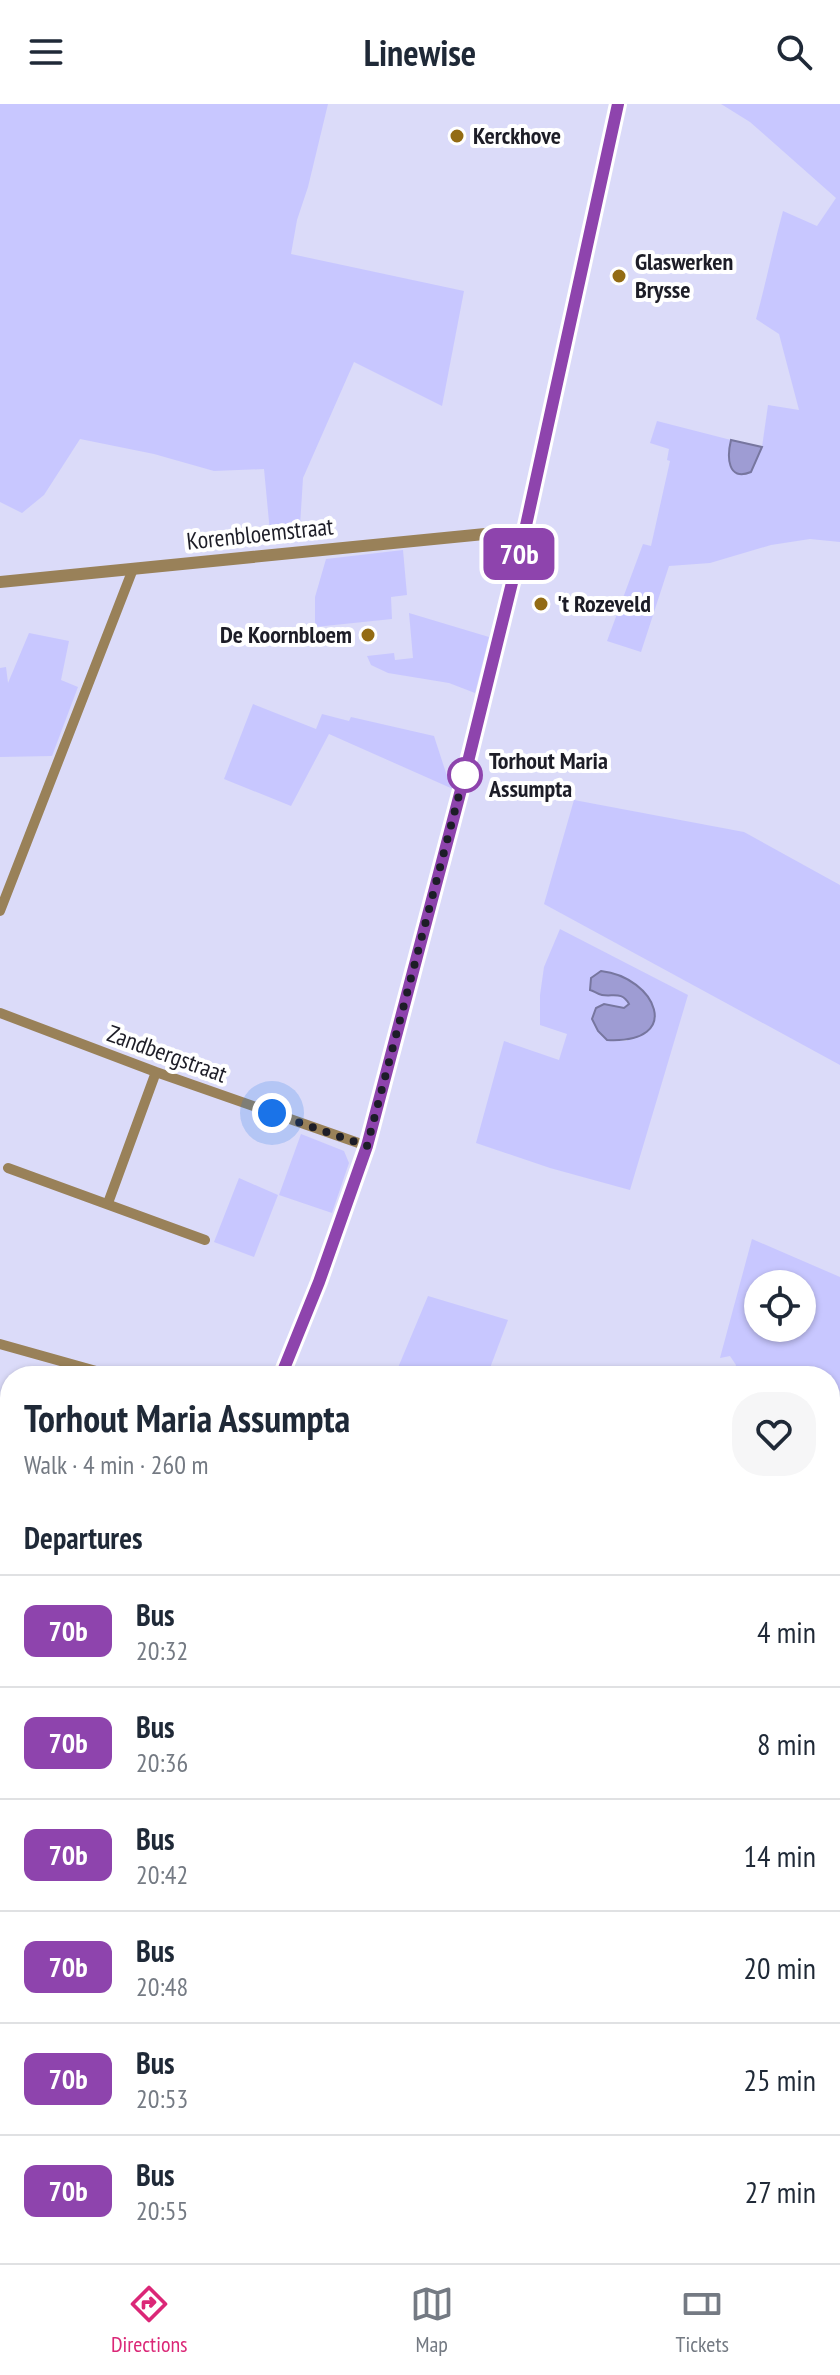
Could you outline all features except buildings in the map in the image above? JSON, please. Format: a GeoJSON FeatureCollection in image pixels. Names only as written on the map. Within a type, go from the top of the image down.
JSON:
{"type":"FeatureCollection","features":[{"type":"Feature","properties":{"kind":"street"},"geometry":{"type":"LineString","coordinates":[[285,1366],[319,1282],[367,1146],[462,786],[525,530],[618,104]]}},
{"type":"Feature","properties":{"kind":"street","name":"Korenbloemstraat"},"geometry":{"type":"LineString","coordinates":[[0,582],[525,530]]}},
{"type":"Feature","properties":{"kind":"street"},"geometry":{"type":"LineString","coordinates":[[0,911],[133,569]]}},
{"type":"Feature","properties":{"kind":"street","name":"Zandbergstraat"},"geometry":{"type":"LineString","coordinates":[[0,1013],[367,1146]]}},
{"type":"Feature","properties":{"kind":"street"},"geometry":{"type":"LineString","coordinates":[[108,1203],[156,1072]]}},
{"type":"Feature","properties":{"kind":"street"},"geometry":{"type":"LineString","coordinates":[[8,1168],[205,1240]]}},
{"type":"Feature","properties":{"kind":"street"},"geometry":{"type":"LineString","coordinates":[[0,1344],[78,1366]]}},
{"type":"Feature","properties":{"kind":"shaded area"},"geometry":{"type":"Polygon","coordinates":[[[0,104],[328,104],[291,254],[464,291],[442,406],[354,362],[303,478],[299,542],[271,543],[264,469],[214,471],[154,454],[80,439],[44,495],[22,513],[0,502],[0,104]]]}},
{"type":"Feature","properties":{"kind":"shaded area"},"geometry":{"type":"Polygon","coordinates":[[[721,104],[840,104],[840,542],[810,539],[771,545],[710,563],[669,566],[641,652],[607,641],[643,544],[651,546],[670,461],[667,460],[669,449],[650,443],[657,421],[731,440],[728,455],[762,447],[768,405],[799,410],[779,334],[756,319],[783,211],[817,226],[836,198],[750,122],[721,104]]]}},
{"type":"Feature","properties":{"kind":"shaded area"},"geometry":{"type":"Polygon","coordinates":[[[731,440],[762,447],[751,472],[737,473],[730,466],[731,440]]]}},
{"type":"Feature","properties":{"kind":"shaded area"},"geometry":{"type":"Polygon","coordinates":[[[403,550],[407,595],[391,597],[392,619],[315,627],[315,597],[326,559],[403,550]]]}},
{"type":"Feature","properties":{"kind":"shaded area"},"geometry":{"type":"Polygon","coordinates":[[[409,613],[489,637],[475,693],[449,683],[388,673],[371,665],[367,656],[394,653],[395,660],[413,658],[409,613]]]}},
{"type":"Feature","properties":{"kind":"shaded area"},"geometry":{"type":"Polygon","coordinates":[[[29,633],[69,641],[61,680],[78,687],[52,756],[0,757],[0,668],[6,667],[8,683],[29,633]]]}},
{"type":"Feature","properties":{"kind":"shaded area"},"geometry":{"type":"Polygon","coordinates":[[[253,704],[316,729],[322,714],[349,721],[351,717],[434,736],[447,776],[455,778],[453,789],[329,734],[291,806],[224,779],[253,704]]]}},
{"type":"Feature","properties":{"kind":"shaded area"},"geometry":{"type":"Polygon","coordinates":[[[574,800],[744,832],[840,885],[840,1065],[544,904],[574,800]]]}},
{"type":"Feature","properties":{"kind":"shaded area"},"geometry":{"type":"Polygon","coordinates":[[[560,929],[688,995],[630,1190],[476,1143],[504,1041],[559,1060],[567,1034],[540,1025],[544,967],[560,929]],[[610,972],[617,995],[626,998],[629,1004],[624,1008],[613,1005],[598,1031],[608,1040],[627,1041],[638,987],[610,972]]]}},
{"type":"Feature","properties":{"kind":"shaded area"},"geometry":{"type":"Polygon","coordinates":[[[601,971],[620,976],[648,997],[654,1009],[654,1022],[647,1032],[631,1038],[607,1040],[598,1031],[592,1019],[596,1008],[604,1004],[624,1008],[629,1004],[620,996],[602,995],[590,990],[591,978],[601,971]]]}},
{"type":"Feature","properties":{"kind":"shaded area"},"geometry":{"type":"Polygon","coordinates":[[[301,1134],[344,1151],[349,1163],[332,1213],[279,1195],[301,1134]]]}},
{"type":"Feature","properties":{"kind":"shaded area"},"geometry":{"type":"Polygon","coordinates":[[[239,1178],[278,1195],[254,1257],[214,1242],[239,1178]]]}},
{"type":"Feature","properties":{"kind":"shaded area"},"geometry":{"type":"Polygon","coordinates":[[[752,1239],[840,1277],[840,1366],[736,1365],[730,1356],[720,1358],[752,1239]]]}},
{"type":"Feature","properties":{"kind":"shaded area"},"geometry":{"type":"Polygon","coordinates":[[[428,1296],[508,1320],[491,1366],[399,1366],[428,1296]]]}},
{"type":"Feature","properties":{"kind":"bus line","name":"70b"},"geometry":{"type":"LineString","coordinates":[[285,1366],[319,1282],[367,1146],[462,786],[525,530],[618,104]]}},
{"type":"Feature","properties":{"kind":"place","name":"Kerckhove"},"geometry":{"type":"Point","coordinates":[457,136]}},
{"type":"Feature","properties":{"kind":"place","name":"Glaswerken Brysse"},"geometry":{"type":"Point","coordinates":[619,276]}},
{"type":"Feature","properties":{"kind":"place","name":"'t Rozeveld"},"geometry":{"type":"Point","coordinates":[541,604]}},
{"type":"Feature","properties":{"kind":"place","name":"De Koornbloem"},"geometry":{"type":"Point","coordinates":[368,635]}},
{"type":"Feature","properties":{"kind":"place","name":"Torhout Maria Assumpta"},"geometry":{"type":"Point","coordinates":[465,775]}},
{"type":"Feature","properties":{"kind":"route"},"geometry":{"type":"LineString","coordinates":[[272,1113],[367,1146],[465,772],[465,775]]}}]}
